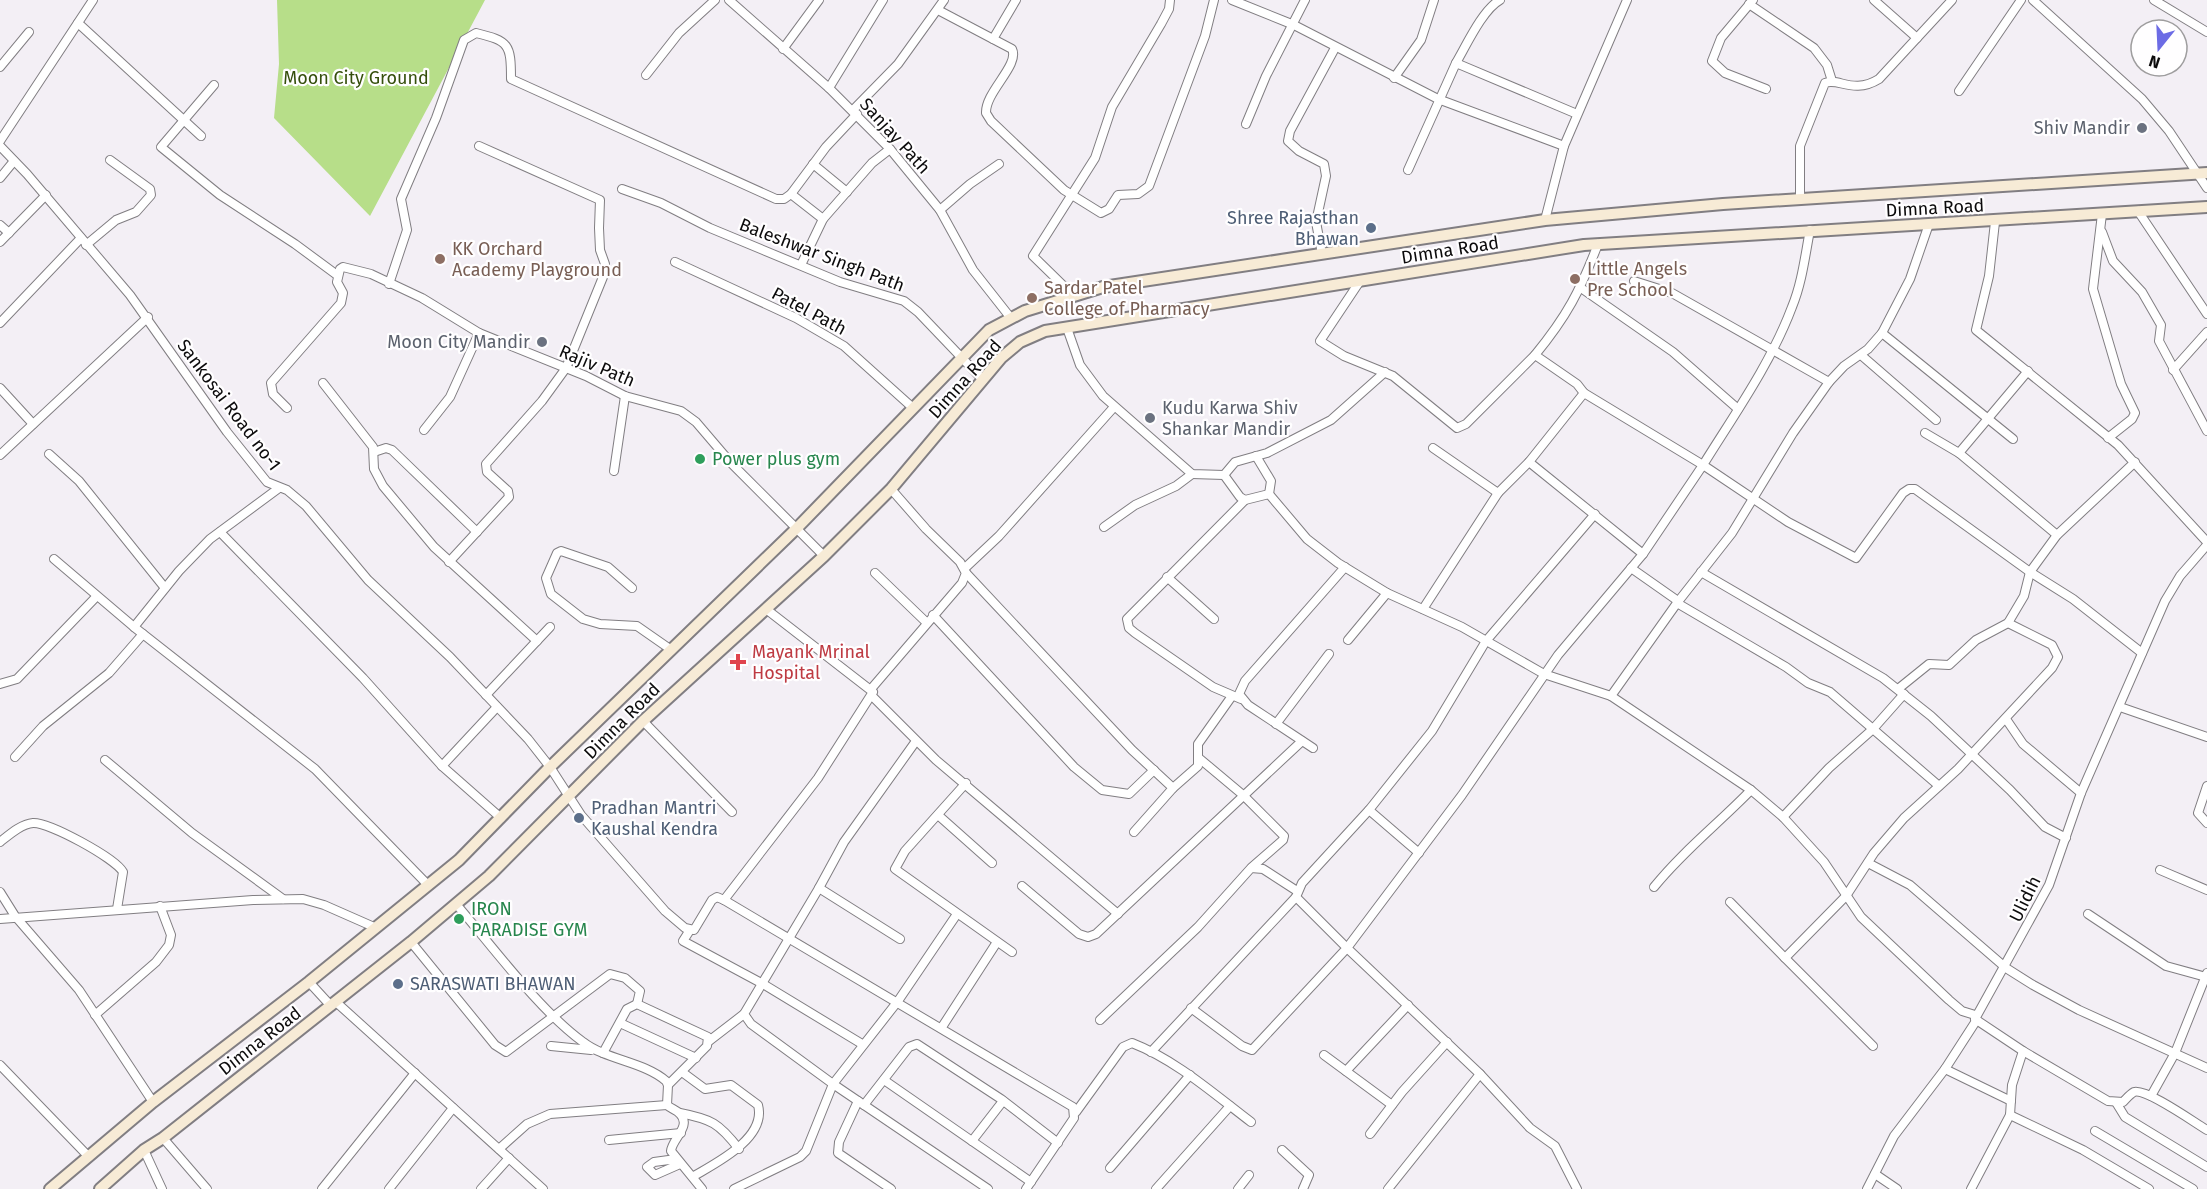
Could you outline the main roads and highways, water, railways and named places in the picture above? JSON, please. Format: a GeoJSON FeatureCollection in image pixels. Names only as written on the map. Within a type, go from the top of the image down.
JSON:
{"type":"FeatureCollection","features":[{"type":"Feature","properties":{"kind":"place","name":"Shiv Mandir"},"geometry":{"type":"Point","coordinates":[2142,128]}},
{"type":"Feature","properties":{"kind":"place","name":"Shree Rajasthan Bhawan"},"geometry":{"type":"Point","coordinates":[1371,228]}},
{"type":"Feature","properties":{"kind":"place","name":"KK Orchard Academy Playground"},"geometry":{"type":"Point","coordinates":[440,259]}},
{"type":"Feature","properties":{"kind":"place","name":"Little Angels Pre School"},"geometry":{"type":"Point","coordinates":[1575,279]}},
{"type":"Feature","properties":{"kind":"place","name":"Sardar Patel College of Pharmacy"},"geometry":{"type":"Point","coordinates":[1032,298]}},
{"type":"Feature","properties":{"kind":"place","name":"Moon City Mandir"},"geometry":{"type":"Point","coordinates":[542,342]}},
{"type":"Feature","properties":{"kind":"place","name":"Kudu Karwa Shiv Shankar Mandir"},"geometry":{"type":"Point","coordinates":[1150,418]}},
{"type":"Feature","properties":{"kind":"place","name":"Power plus gym"},"geometry":{"type":"Point","coordinates":[700,459]}},
{"type":"Feature","properties":{"kind":"place","name":"Mayank Mrinal Hospital"},"geometry":{"type":"Point","coordinates":[738,662]}},
{"type":"Feature","properties":{"kind":"place","name":"Pradhan Mantri Kaushal Kendra"},"geometry":{"type":"Point","coordinates":[579,818]}},
{"type":"Feature","properties":{"kind":"place","name":"IRON PARADISE GYM"},"geometry":{"type":"Point","coordinates":[459,919]}},
{"type":"Feature","properties":{"kind":"place","name":"SARASWATI BHAWAN"},"geometry":{"type":"Point","coordinates":[398,984]}},
{"type":"Feature","properties":{"kind":"park label","name":"Moon City Ground"},"geometry":{"type":"Point","coordinates":[356,78]}}]}
